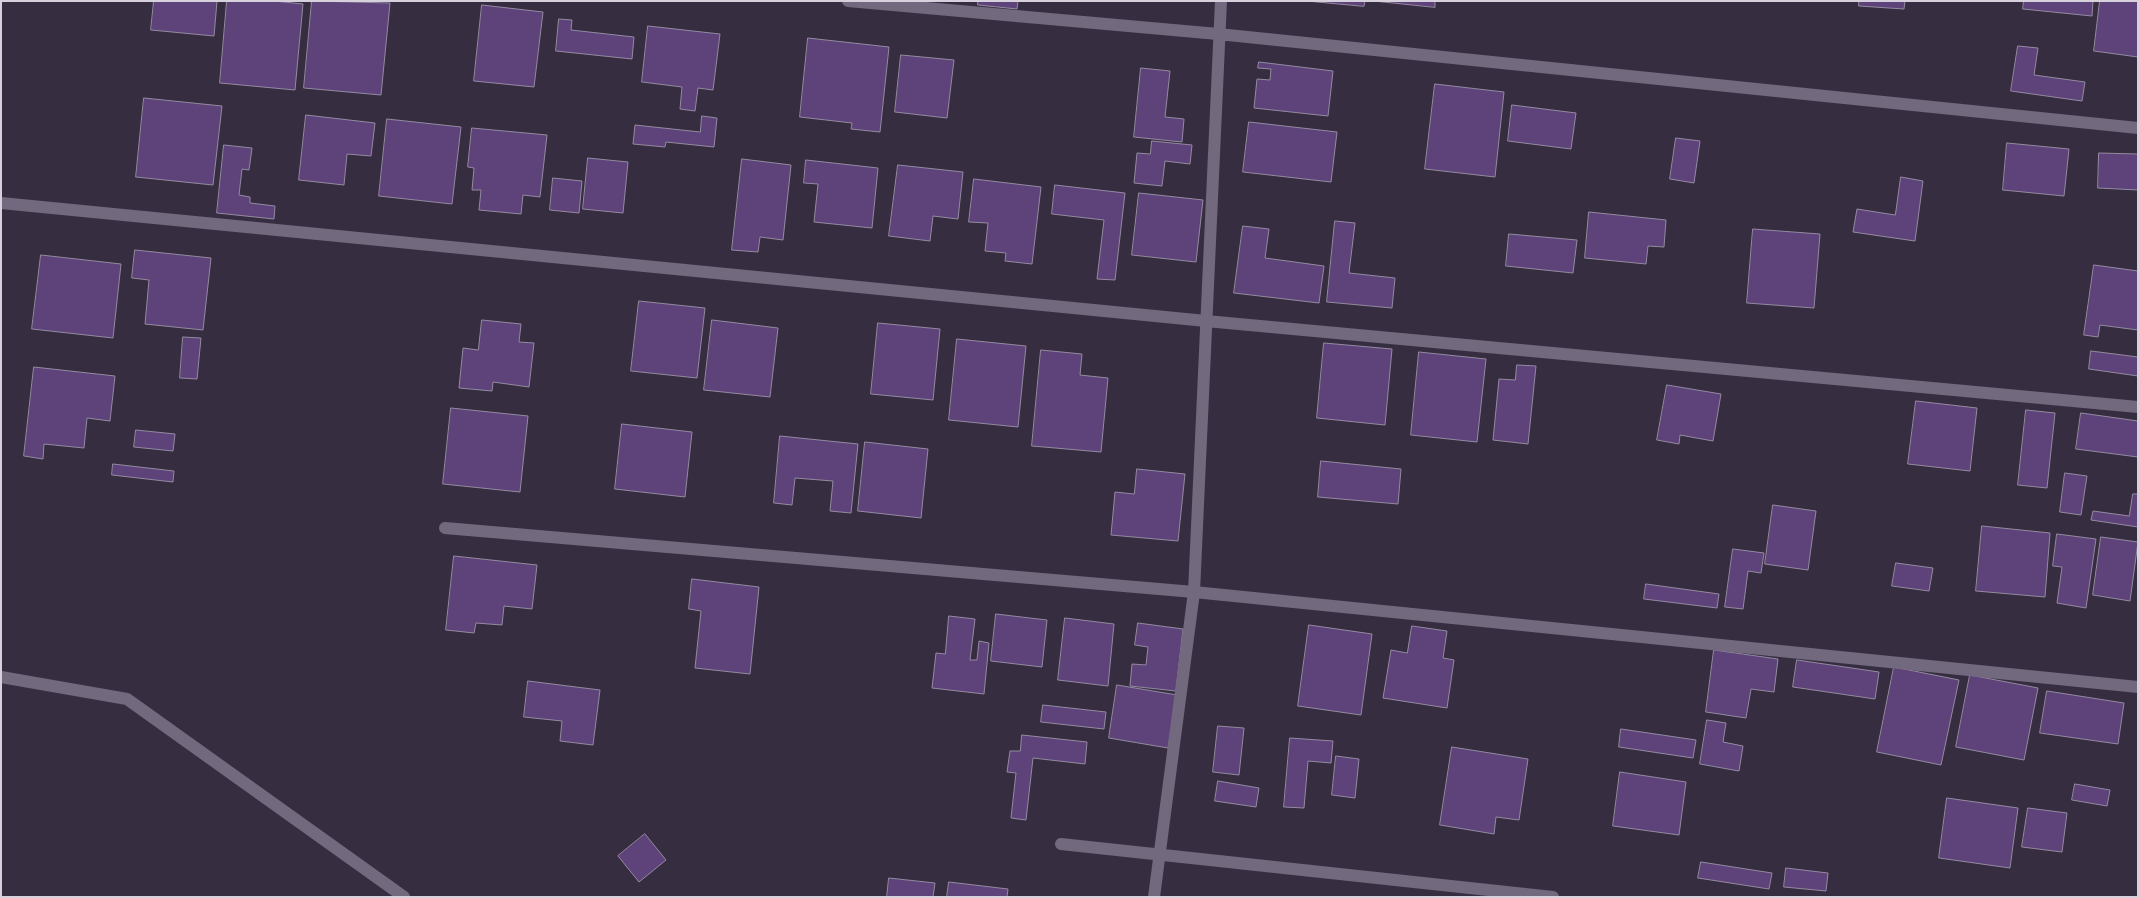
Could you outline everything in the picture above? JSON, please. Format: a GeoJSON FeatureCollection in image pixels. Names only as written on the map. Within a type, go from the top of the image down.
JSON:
{"type":"FeatureCollection","features":[{"type":"Feature","properties":{"kind":"street"},"geometry":{"type":"LineString","coordinates":[[848,1],[1218,34],[2138,128]]}},
{"type":"Feature","properties":{"kind":"street"},"geometry":{"type":"LineString","coordinates":[[1154,897],[1194,592],[1221,1]]}},
{"type":"Feature","properties":{"kind":"street"},"geometry":{"type":"LineString","coordinates":[[1,203],[1206,321],[2138,407]]}},
{"type":"Feature","properties":{"kind":"street"},"geometry":{"type":"LineString","coordinates":[[445,528],[1194,592],[2138,687]]}},
{"type":"Feature","properties":{"kind":"street"},"geometry":{"type":"LineString","coordinates":[[1,677],[127,699],[404,897]]}},
{"type":"Feature","properties":{"kind":"street"},"geometry":{"type":"LineString","coordinates":[[1061,844],[1552,897]]}},
{"type":"Feature","properties":{"kind":"building"},"geometry":{"type":"Polygon","coordinates":[[[154,1],[217,1],[214,36],[151,30],[154,1]]]}},
{"type":"Feature","properties":{"kind":"building"},"geometry":{"type":"Polygon","coordinates":[[[227,1],[274,1],[303,4],[295,90],[220,83],[227,1]]]}},
{"type":"Feature","properties":{"kind":"building"},"geometry":{"type":"Polygon","coordinates":[[[312,1],[390,3],[381,95],[304,88],[312,1]]]}},
{"type":"Feature","properties":{"kind":"building"},"geometry":{"type":"Polygon","coordinates":[[[978,1],[1018,1],[1017,9],[978,5],[978,1]]]}},
{"type":"Feature","properties":{"kind":"building"},"geometry":{"type":"Polygon","coordinates":[[[1307,1],[1365,1],[1364,6],[1307,1]]]}},
{"type":"Feature","properties":{"kind":"building"},"geometry":{"type":"Polygon","coordinates":[[[1374,1],[1435,1],[1435,7],[1374,1]]]}},
{"type":"Feature","properties":{"kind":"building"},"geometry":{"type":"Polygon","coordinates":[[[1859,1],[1905,1],[1904,9],[1859,6],[1859,1]]]}},
{"type":"Feature","properties":{"kind":"building"},"geometry":{"type":"Polygon","coordinates":[[[2024,1],[2093,1],[2092,16],[2023,9],[2024,1]]]}},
{"type":"Feature","properties":{"kind":"building"},"geometry":{"type":"Polygon","coordinates":[[[2100,1],[2138,1],[2138,57],[2094,51],[2100,1]]]}},
{"type":"Feature","properties":{"kind":"building"},"geometry":{"type":"Polygon","coordinates":[[[482,5],[543,12],[534,87],[474,81],[482,5]]]}},
{"type":"Feature","properties":{"kind":"building"},"geometry":{"type":"Polygon","coordinates":[[[559,19],[572,20],[571,30],[634,37],[632,59],[556,51],[559,19]]]}},
{"type":"Feature","properties":{"kind":"building"},"geometry":{"type":"Polygon","coordinates":[[[648,26],[720,34],[713,90],[698,88],[695,111],[680,109],[682,87],[642,82],[648,26]]]}},
{"type":"Feature","properties":{"kind":"building"},"geometry":{"type":"Polygon","coordinates":[[[808,38],[889,47],[880,132],[851,129],[852,123],[800,117],[808,38]]]}},
{"type":"Feature","properties":{"kind":"building"},"geometry":{"type":"Polygon","coordinates":[[[2018,46],[2038,48],[2034,75],[2085,82],[2082,101],[2011,91],[2018,46]]]}},
{"type":"Feature","properties":{"kind":"building"},"geometry":{"type":"Polygon","coordinates":[[[901,55],[954,60],[947,118],[895,112],[901,55]]]}},
{"type":"Feature","properties":{"kind":"building"},"geometry":{"type":"Polygon","coordinates":[[[1259,62],[1333,71],[1328,116],[1254,108],[1257,79],[1270,80],[1271,69],[1258,68],[1259,62]]]}},
{"type":"Feature","properties":{"kind":"building"},"geometry":{"type":"Polygon","coordinates":[[[1141,68],[1170,71],[1165,117],[1184,119],[1182,142],[1134,137],[1141,68]]]}},
{"type":"Feature","properties":{"kind":"building"},"geometry":{"type":"Polygon","coordinates":[[[1435,84],[1504,92],[1495,177],[1425,169],[1435,84]]]}},
{"type":"Feature","properties":{"kind":"building"},"geometry":{"type":"Polygon","coordinates":[[[144,98],[222,106],[213,185],[136,177],[144,98]]]}},
{"type":"Feature","properties":{"kind":"building"},"geometry":{"type":"Polygon","coordinates":[[[1512,105],[1576,113],[1571,149],[1508,141],[1512,105]]]}},
{"type":"Feature","properties":{"kind":"building"},"geometry":{"type":"Polygon","coordinates":[[[306,115],[375,123],[371,156],[347,154],[344,185],[299,180],[306,115]]]}},
{"type":"Feature","properties":{"kind":"building"},"geometry":{"type":"Polygon","coordinates":[[[702,116],[717,118],[714,147],[666,142],[665,147],[633,144],[635,125],[700,132],[702,116]]]}},
{"type":"Feature","properties":{"kind":"building"},"geometry":{"type":"Polygon","coordinates":[[[387,119],[461,127],[452,204],[379,196],[387,119]]]}},
{"type":"Feature","properties":{"kind":"building"},"geometry":{"type":"Polygon","coordinates":[[[1249,122],[1337,132],[1331,182],[1243,172],[1249,122]]]}},
{"type":"Feature","properties":{"kind":"building"},"geometry":{"type":"Polygon","coordinates":[[[472,128],[547,135],[540,197],[523,195],[521,214],[479,210],[481,190],[472,190],[474,168],[468,167],[472,128]]]}},
{"type":"Feature","properties":{"kind":"building"},"geometry":{"type":"Polygon","coordinates":[[[1676,138],[1700,141],[1694,183],[1670,179],[1676,138]]]}},
{"type":"Feature","properties":{"kind":"building"},"geometry":{"type":"Polygon","coordinates":[[[1152,141],[1192,145],[1190,164],[1165,161],[1162,186],[1134,183],[1137,153],[1150,154],[1152,141]]]}},
{"type":"Feature","properties":{"kind":"building"},"geometry":{"type":"Polygon","coordinates":[[[2007,143],[2069,149],[2064,196],[2003,190],[2007,143]]]}},
{"type":"Feature","properties":{"kind":"building"},"geometry":{"type":"Polygon","coordinates":[[[224,145],[252,148],[249,170],[242,169],[239,195],[250,197],[250,203],[275,206],[274,219],[217,213],[224,145]]]}},
{"type":"Feature","properties":{"kind":"building"},"geometry":{"type":"Polygon","coordinates":[[[2099,153],[2138,154],[2138,190],[2098,188],[2099,153]]]}},
{"type":"Feature","properties":{"kind":"building"},"geometry":{"type":"Polygon","coordinates":[[[588,158],[628,162],[623,213],[583,209],[588,158]]]}},
{"type":"Feature","properties":{"kind":"building"},"geometry":{"type":"Polygon","coordinates":[[[742,159],[791,165],[783,240],[760,237],[758,252],[732,250],[742,159]]]}},
{"type":"Feature","properties":{"kind":"building"},"geometry":{"type":"Polygon","coordinates":[[[806,160],[878,168],[872,228],[814,222],[818,184],[804,183],[806,160]]]}},
{"type":"Feature","properties":{"kind":"building"},"geometry":{"type":"Polygon","coordinates":[[[898,165],[963,172],[958,219],[933,216],[930,241],[889,236],[898,165]]]}},
{"type":"Feature","properties":{"kind":"building"},"geometry":{"type":"Polygon","coordinates":[[[1901,177],[1923,181],[1915,241],[1853,232],[1857,209],[1895,215],[1901,177]]]}},
{"type":"Feature","properties":{"kind":"building"},"geometry":{"type":"Polygon","coordinates":[[[553,178],[582,181],[579,213],[550,210],[553,178]]]}},
{"type":"Feature","properties":{"kind":"building"},"geometry":{"type":"Polygon","coordinates":[[[974,179],[1041,187],[1032,264],[1005,261],[1006,253],[985,251],[988,223],[969,222],[974,179]]]}},
{"type":"Feature","properties":{"kind":"building"},"geometry":{"type":"Polygon","coordinates":[[[1055,185],[1125,193],[1115,280],[1097,279],[1104,220],[1052,214],[1055,185]]]}},
{"type":"Feature","properties":{"kind":"building"},"geometry":{"type":"Polygon","coordinates":[[[1139,193],[1203,200],[1196,262],[1132,255],[1139,193]]]}},
{"type":"Feature","properties":{"kind":"building"},"geometry":{"type":"Polygon","coordinates":[[[1589,212],[1666,220],[1664,247],[1648,246],[1646,264],[1585,258],[1589,212]]]}},
{"type":"Feature","properties":{"kind":"building"},"geometry":{"type":"Polygon","coordinates":[[[1335,221],[1355,223],[1349,273],[1395,278],[1392,308],[1327,302],[1335,221]]]}},
{"type":"Feature","properties":{"kind":"building"},"geometry":{"type":"Polygon","coordinates":[[[1243,226],[1269,229],[1265,258],[1324,266],[1319,303],[1234,293],[1243,226]]]}},
{"type":"Feature","properties":{"kind":"building"},"geometry":{"type":"Polygon","coordinates":[[[1753,229],[1820,234],[1814,308],[1747,303],[1753,229]]]}},
{"type":"Feature","properties":{"kind":"building"},"geometry":{"type":"Polygon","coordinates":[[[1509,234],[1577,240],[1573,273],[1506,266],[1509,234]]]}},
{"type":"Feature","properties":{"kind":"building"},"geometry":{"type":"Polygon","coordinates":[[[135,250],[211,258],[203,330],[145,324],[149,280],[132,278],[135,250]]]}},
{"type":"Feature","properties":{"kind":"building"},"geometry":{"type":"Polygon","coordinates":[[[41,255],[121,264],[113,338],[32,329],[41,255]]]}},
{"type":"Feature","properties":{"kind":"building"},"geometry":{"type":"Polygon","coordinates":[[[2094,265],[2138,271],[2138,330],[2100,325],[2098,337],[2084,335],[2094,265]]]}},
{"type":"Feature","properties":{"kind":"building"},"geometry":{"type":"Polygon","coordinates":[[[639,301],[705,308],[697,378],[631,371],[639,301]]]}},
{"type":"Feature","properties":{"kind":"building"},"geometry":{"type":"Polygon","coordinates":[[[482,320],[521,324],[519,342],[534,343],[529,387],[493,382],[492,391],[459,388],[463,348],[478,350],[482,320]]]}},
{"type":"Feature","properties":{"kind":"building"},"geometry":{"type":"Polygon","coordinates":[[[712,320],[778,328],[770,397],[704,390],[712,320]]]}},
{"type":"Feature","properties":{"kind":"building"},"geometry":{"type":"Polygon","coordinates":[[[878,323],[940,329],[933,400],[871,394],[878,323]]]}},
{"type":"Feature","properties":{"kind":"building"},"geometry":{"type":"Polygon","coordinates":[[[183,337],[201,338],[197,379],[180,378],[183,337]]]}},
{"type":"Feature","properties":{"kind":"building"},"geometry":{"type":"Polygon","coordinates":[[[957,339],[1026,346],[1018,427],[949,420],[957,339]]]}},
{"type":"Feature","properties":{"kind":"building"},"geometry":{"type":"Polygon","coordinates":[[[1324,343],[1392,349],[1385,425],[1317,418],[1324,343]]]}},
{"type":"Feature","properties":{"kind":"building"},"geometry":{"type":"Polygon","coordinates":[[[1041,350],[1082,354],[1080,375],[1108,378],[1101,452],[1032,446],[1041,350]]]}},
{"type":"Feature","properties":{"kind":"building"},"geometry":{"type":"Polygon","coordinates":[[[2091,351],[2138,357],[2138,376],[2089,369],[2091,351]]]}},
{"type":"Feature","properties":{"kind":"building"},"geometry":{"type":"Polygon","coordinates":[[[1419,352],[1486,359],[1477,442],[1411,435],[1419,352]]]}},
{"type":"Feature","properties":{"kind":"building"},"geometry":{"type":"Polygon","coordinates":[[[1517,365],[1536,366],[1528,444],[1493,440],[1499,379],[1515,380],[1517,365]]]}},
{"type":"Feature","properties":{"kind":"building"},"geometry":{"type":"Polygon","coordinates":[[[34,367],[115,376],[110,421],[87,418],[84,448],[44,444],[43,459],[24,456],[34,367]]]}},
{"type":"Feature","properties":{"kind":"building"},"geometry":{"type":"Polygon","coordinates":[[[1667,385],[1721,394],[1713,441],[1680,435],[1679,444],[1657,440],[1667,385]]]}},
{"type":"Feature","properties":{"kind":"building"},"geometry":{"type":"Polygon","coordinates":[[[1916,401],[1977,408],[1970,471],[1908,464],[1916,401]]]}},
{"type":"Feature","properties":{"kind":"building"},"geometry":{"type":"Polygon","coordinates":[[[451,408],[528,416],[520,492],[443,484],[451,408]]]}},
{"type":"Feature","properties":{"kind":"building"},"geometry":{"type":"Polygon","coordinates":[[[2026,410],[2055,413],[2047,488],[2018,485],[2026,410]]]}},
{"type":"Feature","properties":{"kind":"building"},"geometry":{"type":"Polygon","coordinates":[[[2081,413],[2138,421],[2138,457],[2076,449],[2081,413]]]}},
{"type":"Feature","properties":{"kind":"building"},"geometry":{"type":"Polygon","coordinates":[[[622,424],[692,432],[685,497],[615,489],[622,424]]]}},
{"type":"Feature","properties":{"kind":"building"},"geometry":{"type":"Polygon","coordinates":[[[136,430],[175,434],[173,451],[134,447],[136,430]]]}},
{"type":"Feature","properties":{"kind":"building"},"geometry":{"type":"Polygon","coordinates":[[[780,436],[858,444],[851,513],[830,511],[833,481],[795,478],[792,505],[774,503],[780,436]]]}},
{"type":"Feature","properties":{"kind":"building"},"geometry":{"type":"Polygon","coordinates":[[[865,442],[928,449],[921,518],[858,511],[865,442]]]}},
{"type":"Feature","properties":{"kind":"building"},"geometry":{"type":"Polygon","coordinates":[[[1321,461],[1401,469],[1398,504],[1318,497],[1321,461]]]}},
{"type":"Feature","properties":{"kind":"building"},"geometry":{"type":"Polygon","coordinates":[[[113,464],[174,471],[173,482],[112,475],[113,464]]]}},
{"type":"Feature","properties":{"kind":"building"},"geometry":{"type":"Polygon","coordinates":[[[1137,469],[1185,474],[1178,541],[1111,535],[1115,492],[1134,494],[1137,469]]]}},
{"type":"Feature","properties":{"kind":"building"},"geometry":{"type":"Polygon","coordinates":[[[2065,473],[2087,476],[2081,515],[2060,512],[2065,473]]]}},
{"type":"Feature","properties":{"kind":"building"},"geometry":{"type":"Polygon","coordinates":[[[2133,494],[2138,494],[2138,527],[2091,520],[2093,511],[2129,516],[2133,494]]]}},
{"type":"Feature","properties":{"kind":"building"},"geometry":{"type":"Polygon","coordinates":[[[1773,505],[1816,511],[1808,570],[1765,564],[1773,505]]]}},
{"type":"Feature","properties":{"kind":"building"},"geometry":{"type":"Polygon","coordinates":[[[1982,526],[2050,533],[2045,597],[1976,591],[1982,526]]]}},
{"type":"Feature","properties":{"kind":"building"},"geometry":{"type":"Polygon","coordinates":[[[2057,534],[2096,539],[2086,608],[2057,603],[2062,567],[2053,566],[2057,534]]]}},
{"type":"Feature","properties":{"kind":"building"},"geometry":{"type":"Polygon","coordinates":[[[2101,537],[2138,542],[2130,601],[2093,595],[2101,537]]]}},
{"type":"Feature","properties":{"kind":"building"},"geometry":{"type":"Polygon","coordinates":[[[1733,549],[1764,553],[1761,573],[1748,571],[1743,609],[1725,607],[1733,549]]]}},
{"type":"Feature","properties":{"kind":"building"},"geometry":{"type":"Polygon","coordinates":[[[454,556],[537,565],[532,609],[504,606],[502,625],[476,623],[474,633],[446,630],[454,556]]]}},
{"type":"Feature","properties":{"kind":"building"},"geometry":{"type":"Polygon","coordinates":[[[1896,563],[1933,568],[1929,591],[1892,586],[1896,563]]]}},
{"type":"Feature","properties":{"kind":"building"},"geometry":{"type":"Polygon","coordinates":[[[692,579],[759,587],[750,674],[695,668],[701,611],[689,609],[692,579]]]}},
{"type":"Feature","properties":{"kind":"building"},"geometry":{"type":"Polygon","coordinates":[[[1646,584],[1719,594],[1717,608],[1644,599],[1646,584]]]}},
{"type":"Feature","properties":{"kind":"building"},"geometry":{"type":"Polygon","coordinates":[[[996,614],[1047,620],[1042,667],[991,661],[996,614]]]}},
{"type":"Feature","properties":{"kind":"building"},"geometry":{"type":"Polygon","coordinates":[[[949,616],[975,619],[970,660],[977,660],[979,641],[989,643],[984,694],[932,688],[936,653],[945,654],[949,616]]]}},
{"type":"Feature","properties":{"kind":"building"},"geometry":{"type":"Polygon","coordinates":[[[1065,618],[1114,624],[1108,686],[1058,680],[1065,618]]]}},
{"type":"Feature","properties":{"kind":"building"},"geometry":{"type":"Polygon","coordinates":[[[1138,623],[1183,629],[1176,691],[1130,686],[1132,664],[1146,665],[1148,647],[1135,645],[1138,623]]]}},
{"type":"Feature","properties":{"kind":"building"},"geometry":{"type":"Polygon","coordinates":[[[1309,625],[1372,634],[1361,715],[1298,706],[1309,625]]]}},
{"type":"Feature","properties":{"kind":"building"},"geometry":{"type":"Polygon","coordinates":[[[1412,626],[1447,631],[1443,658],[1454,660],[1447,708],[1383,698],[1391,650],[1407,653],[1412,626]]]}},
{"type":"Feature","properties":{"kind":"building"},"geometry":{"type":"Polygon","coordinates":[[[1714,650],[1778,659],[1774,692],[1751,689],[1746,718],[1706,712],[1714,650]]]}},
{"type":"Feature","properties":{"kind":"building"},"geometry":{"type":"Polygon","coordinates":[[[1797,660],[1879,672],[1875,699],[1793,687],[1797,660]]]}},
{"type":"Feature","properties":{"kind":"building"},"geometry":{"type":"Polygon","coordinates":[[[1894,667],[1959,680],[1941,765],[1877,752],[1894,667]]]}},
{"type":"Feature","properties":{"kind":"building"},"geometry":{"type":"Polygon","coordinates":[[[1970,675],[2038,688],[2024,760],[1956,747],[1970,675]]]}},
{"type":"Feature","properties":{"kind":"building"},"geometry":{"type":"Polygon","coordinates":[[[528,681],[600,690],[593,745],[560,741],[562,721],[524,717],[528,681]]]}},
{"type":"Feature","properties":{"kind":"building"},"geometry":{"type":"Polygon","coordinates":[[[1117,685],[1177,695],[1168,748],[1109,738],[1117,685]]]}},
{"type":"Feature","properties":{"kind":"building"},"geometry":{"type":"Polygon","coordinates":[[[2047,691],[2124,703],[2118,744],[2040,733],[2047,691]]]}},
{"type":"Feature","properties":{"kind":"building"},"geometry":{"type":"Polygon","coordinates":[[[1043,705],[1106,712],[1104,729],[1041,722],[1043,705]]]}},
{"type":"Feature","properties":{"kind":"building"},"geometry":{"type":"Polygon","coordinates":[[[1707,720],[1726,723],[1723,742],[1743,746],[1739,771],[1700,764],[1707,720]]]}},
{"type":"Feature","properties":{"kind":"building"},"geometry":{"type":"Polygon","coordinates":[[[1218,726],[1244,728],[1239,775],[1213,772],[1218,726]]]}},
{"type":"Feature","properties":{"kind":"building"},"geometry":{"type":"Polygon","coordinates":[[[1621,729],[1696,740],[1693,758],[1619,747],[1621,729]]]}},
{"type":"Feature","properties":{"kind":"building"},"geometry":{"type":"Polygon","coordinates":[[[1022,735],[1087,742],[1085,764],[1033,758],[1026,820],[1011,818],[1016,773],[1007,772],[1010,751],[1020,751],[1022,735]]]}},
{"type":"Feature","properties":{"kind":"building"},"geometry":{"type":"Polygon","coordinates":[[[1290,738],[1333,741],[1331,763],[1308,761],[1304,808],[1284,807],[1290,738]]]}},
{"type":"Feature","properties":{"kind":"building"},"geometry":{"type":"Polygon","coordinates":[[[1452,747],[1528,759],[1519,820],[1496,817],[1494,834],[1440,825],[1452,747]]]}},
{"type":"Feature","properties":{"kind":"building"},"geometry":{"type":"Polygon","coordinates":[[[1336,756],[1359,759],[1355,798],[1332,795],[1336,756]]]}},
{"type":"Feature","properties":{"kind":"building"},"geometry":{"type":"Polygon","coordinates":[[[1620,772],[1686,782],[1679,835],[1613,826],[1620,772]]]}},
{"type":"Feature","properties":{"kind":"building"},"geometry":{"type":"Polygon","coordinates":[[[1218,781],[1259,788],[1256,807],[1215,801],[1218,781]]]}},
{"type":"Feature","properties":{"kind":"building"},"geometry":{"type":"Polygon","coordinates":[[[2075,784],[2110,790],[2107,806],[2072,800],[2075,784]]]}},
{"type":"Feature","properties":{"kind":"building"},"geometry":{"type":"Polygon","coordinates":[[[1947,798],[2018,808],[2010,868],[1939,858],[1947,798]]]}},
{"type":"Feature","properties":{"kind":"building"},"geometry":{"type":"Polygon","coordinates":[[[2028,808],[2067,813],[2062,852],[2022,847],[2028,808]]]}},
{"type":"Feature","properties":{"kind":"building"},"geometry":{"type":"Polygon","coordinates":[[[645,834],[666,860],[639,882],[618,856],[645,834]]]}},
{"type":"Feature","properties":{"kind":"building"},"geometry":{"type":"Polygon","coordinates":[[[1701,862],[1772,873],[1769,889],[1698,878],[1701,862]]]}},
{"type":"Feature","properties":{"kind":"building"},"geometry":{"type":"Polygon","coordinates":[[[1786,868],[1828,873],[1826,891],[1784,887],[1786,868]]]}},
{"type":"Feature","properties":{"kind":"building"},"geometry":{"type":"Polygon","coordinates":[[[889,878],[935,883],[933,897],[887,897],[889,878]]]}},
{"type":"Feature","properties":{"kind":"building"},"geometry":{"type":"Polygon","coordinates":[[[949,882],[1008,889],[1007,897],[947,897],[949,882]]]}}]}
